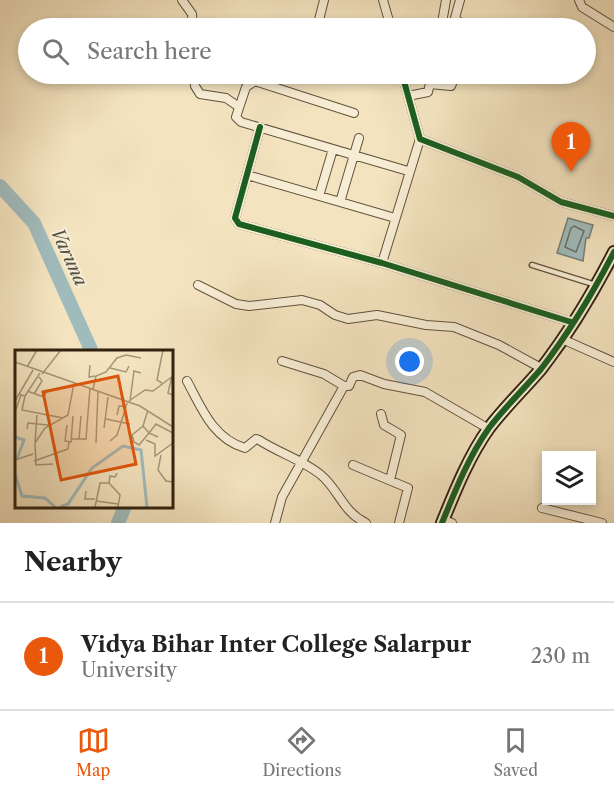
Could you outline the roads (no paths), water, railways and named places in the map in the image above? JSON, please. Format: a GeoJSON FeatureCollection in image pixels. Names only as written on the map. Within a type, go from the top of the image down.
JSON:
{"type":"FeatureCollection","features":[{"type":"Feature","properties":{"kind":"street"},"geometry":{"type":"LineString","coordinates":[[182,0],[192,18]]}},
{"type":"Feature","properties":{"kind":"street"},"geometry":{"type":"LineString","coordinates":[[320,18],[324,0]]}},
{"type":"Feature","properties":{"kind":"street"},"geometry":{"type":"LineString","coordinates":[[384,0],[388,18]]}},
{"type":"Feature","properties":{"kind":"street"},"geometry":{"type":"LineString","coordinates":[[443,18],[446,0]]}},
{"type":"Feature","properties":{"kind":"street"},"geometry":{"type":"LineString","coordinates":[[455,18],[460,0]]}},
{"type":"Feature","properties":{"kind":"street"},"geometry":{"type":"LineString","coordinates":[[579,0],[582,7],[614,27]]}},
{"type":"Feature","properties":{"kind":"street"},"geometry":{"type":"LineString","coordinates":[[195,84],[200,94],[226,98],[239,107]]}},
{"type":"Feature","properties":{"kind":"street"},"geometry":{"type":"LineString","coordinates":[[250,84],[246,87],[237,119],[408,171]]}},
{"type":"Feature","properties":{"kind":"street"},"geometry":{"type":"LineString","coordinates":[[264,84],[354,113]]}},
{"type":"Feature","properties":{"kind":"street"},"geometry":{"type":"LineString","coordinates":[[382,263],[408,171],[420,139],[405,84]]}},
{"type":"Feature","properties":{"kind":"street"},"geometry":{"type":"LineString","coordinates":[[408,96],[428,92],[430,84],[450,86],[451,84]]}},
{"type":"Feature","properties":{"kind":"street"},"geometry":{"type":"LineString","coordinates":[[260,127],[235,218],[239,224],[382,263],[571,322]]}},
{"type":"Feature","properties":{"kind":"street"},"geometry":{"type":"LineString","coordinates":[[340,202],[358,138]]}},
{"type":"Feature","properties":{"kind":"street"},"geometry":{"type":"LineString","coordinates":[[420,139],[518,177],[561,202],[614,216]]}},
{"type":"Feature","properties":{"kind":"street"},"geometry":{"type":"LineString","coordinates":[[319,196],[333,149]]}},
{"type":"Feature","properties":{"kind":"street"},"geometry":{"type":"LineString","coordinates":[[247,175],[395,218]]}},
{"type":"Feature","properties":{"kind":"street"},"geometry":{"type":"LineString","coordinates":[[446,522],[466,468],[489,429],[541,368],[562,339],[597,285],[614,252]]}},
{"type":"Feature","properties":{"kind":"street"},"geometry":{"type":"LineString","coordinates":[[198,285],[236,304],[249,306],[302,300],[320,304],[335,315],[348,319],[377,315],[426,325],[454,327],[499,345],[541,368]]}},
{"type":"Feature","properties":{"kind":"street"},"geometry":{"type":"LineString","coordinates":[[562,339],[614,362]]}},
{"type":"Feature","properties":{"kind":"street"},"geometry":{"type":"LineString","coordinates":[[282,361],[324,374],[344,386],[349,386],[353,377],[360,375],[384,384],[425,392],[489,429]]}},
{"type":"Feature","properties":{"kind":"street"},"geometry":{"type":"LineString","coordinates":[[187,381],[207,419],[221,435],[245,448],[256,439],[301,461],[324,478],[349,512],[366,523]]}},
{"type":"Feature","properties":{"kind":"street"},"geometry":{"type":"LineString","coordinates":[[275,523],[282,496],[344,386]]}},
{"type":"Feature","properties":{"kind":"street"},"geometry":{"type":"LineString","coordinates":[[381,414],[384,425],[400,435],[390,480]]}},
{"type":"Feature","properties":{"kind":"street"},"geometry":{"type":"LineString","coordinates":[[353,465],[408,488],[399,523]]}},
{"type":"Feature","properties":{"kind":"street"},"geometry":{"type":"LineString","coordinates":[[542,508],[602,523]]}},
{"type":"Feature","properties":{"kind":"lane"},"geometry":{"type":"LineString","coordinates":[[532,265],[597,285]]}},
{"type":"Feature","properties":{"kind":"water"},"geometry":{"type":"Polygon","coordinates":[[[568,218],[593,225],[589,238],[586,238],[583,261],[557,253],[568,218]]]}},
{"type":"Feature","properties":{"kind":"waterway","name":"Varuna"},"geometry":{"type":"LineString","coordinates":[[0,186],[34,223],[91,350]]}},
{"type":"Feature","properties":{"kind":"waterway","name":"Varuna"},"geometry":{"type":"LineString","coordinates":[[118,523],[124,508]]}},
{"type":"Feature","properties":{"kind":"place","name":"Vidya Bihar Inter College Salarpur"},"geometry":{"type":"Point","coordinates":[571,172]}}]}
